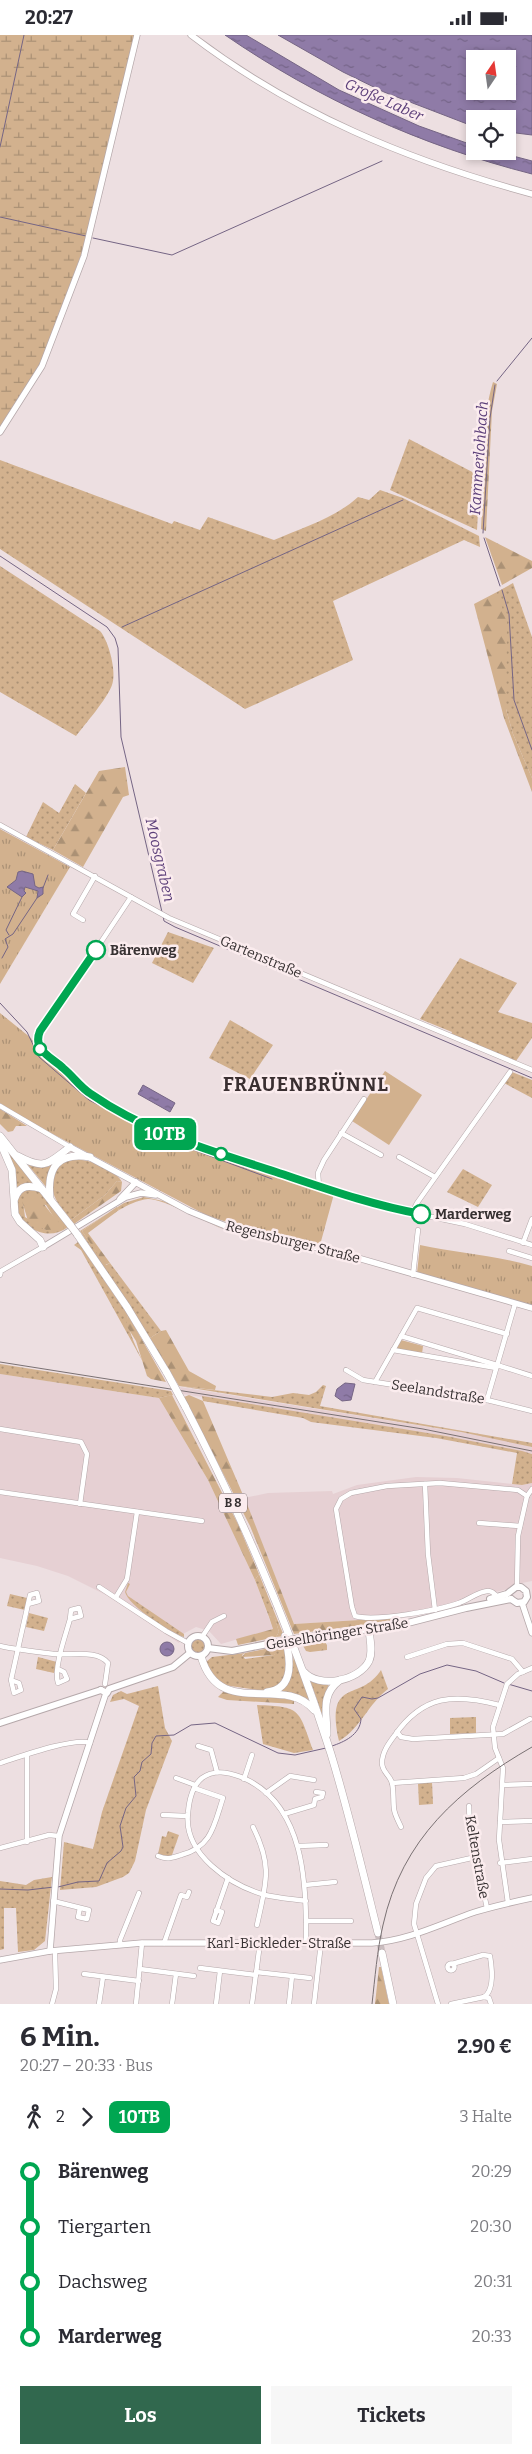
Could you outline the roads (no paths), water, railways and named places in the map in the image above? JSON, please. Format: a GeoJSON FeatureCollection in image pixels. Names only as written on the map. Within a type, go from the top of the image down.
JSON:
{"type":"FeatureCollection","features":[{"type":"Feature","properties":{"kind":"main road","name":"B 8"},"geometry":{"type":"LineString","coordinates":[[0,1136],[77,1234],[127,1307],[185,1406],[229,1494],[276,1603],[327,1742],[352,1827],[378,1933]]}},
{"type":"Feature","properties":{"kind":"main road"},"geometry":{"type":"LineString","coordinates":[[0,1142],[12,1170],[13,1203],[20,1222],[40,1240],[43,1247]]}},
{"type":"Feature","properties":{"kind":"main road"},"geometry":{"type":"LineString","coordinates":[[16,1155],[37,1164],[48,1163],[56,1160],[70,1147]]}},
{"type":"Feature","properties":{"kind":"main road"},"geometry":{"type":"LineString","coordinates":[[69,1157],[70,1147]]}},
{"type":"Feature","properties":{"kind":"main road"},"geometry":{"type":"LineString","coordinates":[[50,1198],[49,1179],[52,1169],[62,1160],[69,1157],[90,1157]]}},
{"type":"Feature","properties":{"kind":"main road"},"geometry":{"type":"LineString","coordinates":[[13,1203],[16,1194],[23,1187],[33,1186],[43,1189]]}},
{"type":"Feature","properties":{"kind":"main road"},"geometry":{"type":"LineString","coordinates":[[518,1586],[529,1592],[522,1603],[517,1603],[511,1599],[511,1591],[518,1586]]}},
{"type":"Feature","properties":{"kind":"main road","name":"Geiselhöringer Straße"},"geometry":{"type":"LineString","coordinates":[[466,1608],[511,1591]]}},
{"type":"Feature","properties":{"kind":"main road","name":"Geiselhöringer Straße"},"geometry":{"type":"LineString","coordinates":[[208,1648],[232,1651],[302,1638],[400,1625],[511,1599]]}},
{"type":"Feature","properties":{"kind":"main road"},"geometry":{"type":"LineString","coordinates":[[259,1693],[278,1690],[286,1680],[289,1671],[289,1651],[276,1603]]}},
{"type":"Feature","properties":{"kind":"main road"},"geometry":{"type":"LineString","coordinates":[[327,1742],[325,1701],[331,1689],[342,1679],[359,1671],[368,1663],[371,1651],[369,1630]]}},
{"type":"Feature","properties":{"kind":"main road"},"geometry":{"type":"LineString","coordinates":[[190,1653],[188,1643],[193,1637],[202,1637],[208,1642],[208,1648],[201,1656]]}},
{"type":"Feature","properties":{"kind":"main road"},"geometry":{"type":"LineString","coordinates":[[190,1653],[201,1656]]}},
{"type":"Feature","properties":{"kind":"main road"},"geometry":{"type":"LineString","coordinates":[[0,1723],[173,1667],[190,1653]]}},
{"type":"Feature","properties":{"kind":"main road"},"geometry":{"type":"LineString","coordinates":[[201,1656],[206,1672],[215,1683],[238,1692],[259,1693],[301,1700],[317,1713]]}},
{"type":"Feature","properties":{"kind":"main road"},"geometry":{"type":"LineString","coordinates":[[302,1670],[309,1677],[318,1681],[342,1679]]}},
{"type":"Feature","properties":{"kind":"main road"},"geometry":{"type":"LineString","coordinates":[[382,1953],[392,2004]]}},
{"type":"Feature","properties":{"kind":"street"},"geometry":{"type":"LineString","coordinates":[[0,432],[35,379],[45,360],[89,241],[137,35]]}},
{"type":"Feature","properties":{"kind":"street"},"geometry":{"type":"LineString","coordinates":[[191,35],[268,87],[353,132],[438,166],[532,194]]}},
{"type":"Feature","properties":{"kind":"street","name":"Gartenstraße"},"geometry":{"type":"LineString","coordinates":[[0,825],[165,916],[532,1070]]}},
{"type":"Feature","properties":{"kind":"street"},"geometry":{"type":"LineString","coordinates":[[83,920],[73,913],[95,876]]}},
{"type":"Feature","properties":{"kind":"street"},"geometry":{"type":"LineString","coordinates":[[130,897],[40,1031],[39,1047],[82,1087],[140,1123],[201,1149],[370,1203],[465,1224],[532,1245]]}},
{"type":"Feature","properties":{"kind":"street"},"geometry":{"type":"LineString","coordinates":[[412,1213],[435,1177],[510,1072]]}},
{"type":"Feature","properties":{"kind":"street"},"geometry":{"type":"LineString","coordinates":[[319,1187],[319,1170],[364,1099]]}},
{"type":"Feature","properties":{"kind":"street"},"geometry":{"type":"LineString","coordinates":[[0,1106],[70,1147]]}},
{"type":"Feature","properties":{"kind":"street"},"geometry":{"type":"LineString","coordinates":[[341,1133],[382,1155]]}},
{"type":"Feature","properties":{"kind":"street","name":"Regensburger Straße"},"geometry":{"type":"LineString","coordinates":[[70,1147],[162,1197],[228,1227],[344,1253],[413,1275],[532,1308]]}},
{"type":"Feature","properties":{"kind":"street"},"geometry":{"type":"LineString","coordinates":[[399,1157],[435,1177]]}},
{"type":"Feature","properties":{"kind":"street"},"geometry":{"type":"LineString","coordinates":[[133,1195],[136,1182]]}},
{"type":"Feature","properties":{"kind":"street"},"geometry":{"type":"LineString","coordinates":[[118,1201],[136,1182]]}},
{"type":"Feature","properties":{"kind":"street"},"geometry":{"type":"LineString","coordinates":[[0,1271],[118,1201],[133,1195],[148,1194],[162,1197]]}},
{"type":"Feature","properties":{"kind":"street"},"geometry":{"type":"LineString","coordinates":[[523,1243],[532,1219]]}},
{"type":"Feature","properties":{"kind":"street"},"geometry":{"type":"LineString","coordinates":[[413,1275],[418,1230]]}},
{"type":"Feature","properties":{"kind":"street"},"geometry":{"type":"LineString","coordinates":[[509,1251],[532,1258]]}},
{"type":"Feature","properties":{"kind":"street"},"geometry":{"type":"LineString","coordinates":[[488,1400],[515,1304]]}},
{"type":"Feature","properties":{"kind":"street"},"geometry":{"type":"LineString","coordinates":[[375,1382],[417,1308],[506,1333]]}},
{"type":"Feature","properties":{"kind":"street"},"geometry":{"type":"LineString","coordinates":[[401,1336],[532,1375]]}},
{"type":"Feature","properties":{"kind":"street"},"geometry":{"type":"LineString","coordinates":[[393,1349],[497,1366]]}},
{"type":"Feature","properties":{"kind":"street","name":"Seelandstraße"},"geometry":{"type":"LineString","coordinates":[[346,1370],[363,1380],[488,1400],[532,1411]]}},
{"type":"Feature","properties":{"kind":"street"},"geometry":{"type":"LineString","coordinates":[[0,1429],[81,1443],[87,1454],[80,1504]]}},
{"type":"Feature","properties":{"kind":"street"},"geometry":{"type":"LineString","coordinates":[[425,1483],[428,1554],[435,1610]]}},
{"type":"Feature","properties":{"kind":"street"},"geometry":{"type":"LineString","coordinates":[[497,1597],[492,1592],[487,1591],[462,1602],[435,1610],[394,1615],[355,1616],[336,1515],[338,1503],[351,1493],[387,1486],[425,1483],[518,1490],[527,1496]]}},
{"type":"Feature","properties":{"kind":"street"},"geometry":{"type":"LineString","coordinates":[[518,1586],[520,1526],[527,1496],[532,1489]]}},
{"type":"Feature","properties":{"kind":"street"},"geometry":{"type":"LineString","coordinates":[[0,1492],[202,1521]]}},
{"type":"Feature","properties":{"kind":"street"},"geometry":{"type":"LineString","coordinates":[[116,1597],[127,1579],[137,1512]]}},
{"type":"Feature","properties":{"kind":"street"},"geometry":{"type":"LineString","coordinates":[[479,1523],[520,1526]]}},
{"type":"Feature","properties":{"kind":"street"},"geometry":{"type":"LineString","coordinates":[[99,1587],[166,1631],[188,1643]]}},
{"type":"Feature","properties":{"kind":"street"},"geometry":{"type":"LineString","coordinates":[[522,1603],[532,1633]]}},
{"type":"Feature","properties":{"kind":"street"},"geometry":{"type":"LineString","coordinates":[[11,1680],[28,1604]]}},
{"type":"Feature","properties":{"kind":"street"},"geometry":{"type":"LineString","coordinates":[[202,1637],[212,1622],[224,1616]]}},
{"type":"Feature","properties":{"kind":"street"},"geometry":{"type":"LineString","coordinates":[[58,1669],[70,1619]]}},
{"type":"Feature","properties":{"kind":"street"},"geometry":{"type":"LineString","coordinates":[[407,1657],[447,1644],[463,1643],[512,1659],[522,1672]]}},
{"type":"Feature","properties":{"kind":"street"},"geometry":{"type":"LineString","coordinates":[[0,1646],[61,1654],[86,1654],[107,1660],[108,1663],[105,1689],[90,1743],[59,1836],[53,1901],[53,1951],[56,1989],[52,2004]]}},
{"type":"Feature","properties":{"kind":"street"},"geometry":{"type":"LineString","coordinates":[[508,1903],[500,1863],[503,1764],[499,1758],[492,1735],[499,1705],[510,1680],[532,1668]]}},
{"type":"Feature","properties":{"kind":"street"},"geometry":{"type":"LineString","coordinates":[[401,1827],[394,1812],[392,1783],[383,1768],[382,1760],[386,1749],[396,1733],[415,1712],[439,1700],[460,1698],[499,1705]]}},
{"type":"Feature","properties":{"kind":"street"},"geometry":{"type":"LineString","coordinates":[[396,1733],[401,1737],[412,1739],[492,1735],[508,1733],[530,1719]]}},
{"type":"Feature","properties":{"kind":"street"},"geometry":{"type":"LineString","coordinates":[[0,1763],[85,1741],[90,1743]]}},
{"type":"Feature","properties":{"kind":"street"},"geometry":{"type":"LineString","coordinates":[[198,1746],[212,1750],[217,1772]]}},
{"type":"Feature","properties":{"kind":"street"},"geometry":{"type":"LineString","coordinates":[[26,1755],[27,1842]]}},
{"type":"Feature","properties":{"kind":"street"},"geometry":{"type":"LineString","coordinates":[[244,1779],[252,1755]]}},
{"type":"Feature","properties":{"kind":"street"},"geometry":{"type":"LineString","coordinates":[[392,1783],[464,1778],[476,1774],[499,1758]]}},
{"type":"Feature","properties":{"kind":"street"},"geometry":{"type":"LineString","coordinates":[[306,1901],[263,1894],[228,1878],[207,1861],[198,1849],[190,1832],[187,1816],[195,1786],[204,1777],[217,1772],[231,1773],[244,1779],[266,1793],[284,1814],[298,1846],[305,1885],[306,1901],[306,1943]]}},
{"type":"Feature","properties":{"kind":"street"},"geometry":{"type":"LineString","coordinates":[[266,1793],[290,1776],[314,1780]]}},
{"type":"Feature","properties":{"kind":"street"},"geometry":{"type":"LineString","coordinates":[[158,1856],[166,1859],[198,1849],[210,1836],[223,1798],[176,1778]]}},
{"type":"Feature","properties":{"kind":"street"},"geometry":{"type":"LineString","coordinates":[[503,1785],[532,1784]]}},
{"type":"Feature","properties":{"kind":"street"},"geometry":{"type":"LineString","coordinates":[[284,1814],[314,1805],[315,1799],[322,1797],[323,1793],[316,1791]]}},
{"type":"Feature","properties":{"kind":"street","name":"Keltenstraße"},"geometry":{"type":"LineString","coordinates":[[469,1806],[469,1820],[487,1908]]}},
{"type":"Feature","properties":{"kind":"street"},"geometry":{"type":"LineString","coordinates":[[163,1815],[187,1816]]}},
{"type":"Feature","properties":{"kind":"street"},"geometry":{"type":"LineString","coordinates":[[500,1821],[532,1821]]}},
{"type":"Feature","properties":{"kind":"street"},"geometry":{"type":"LineString","coordinates":[[253,1827],[262,1847],[268,1877],[257,1925]]}},
{"type":"Feature","properties":{"kind":"street"},"geometry":{"type":"LineString","coordinates":[[0,1848],[49,1835],[59,1836]]}},
{"type":"Feature","properties":{"kind":"street"},"geometry":{"type":"LineString","coordinates":[[298,1846],[326,1845]]}},
{"type":"Feature","properties":{"kind":"street"},"geometry":{"type":"LineString","coordinates":[[438,2004],[414,1924],[416,1905],[430,1872],[442,1863],[476,1857]]}},
{"type":"Feature","properties":{"kind":"street"},"geometry":{"type":"LineString","coordinates":[[500,1863],[532,1859]]}},
{"type":"Feature","properties":{"kind":"street"},"geometry":{"type":"LineString","coordinates":[[216,1910],[228,1878]]}},
{"type":"Feature","properties":{"kind":"street"},"geometry":{"type":"LineString","coordinates":[[305,1885],[335,1882]]}},
{"type":"Feature","properties":{"kind":"street"},"geometry":{"type":"LineString","coordinates":[[164,1943],[182,1895],[187,1897],[189,1892]]}},
{"type":"Feature","properties":{"kind":"street"},"geometry":{"type":"LineString","coordinates":[[120,1945],[138,1893]]}},
{"type":"Feature","properties":{"kind":"street","name":"Karl-Bickleder-Straße"},"geometry":{"type":"LineString","coordinates":[[0,1960],[53,1951],[142,1943],[372,1943],[395,1941],[417,1935],[487,1908],[532,1899]]}},
{"type":"Feature","properties":{"kind":"street"},"geometry":{"type":"LineString","coordinates":[[53,1901],[80,1908]]}},
{"type":"Feature","properties":{"kind":"street"},"geometry":{"type":"LineString","coordinates":[[306,1921],[351,1921]]}},
{"type":"Feature","properties":{"kind":"street"},"geometry":{"type":"LineString","coordinates":[[136,2004],[142,1943]]}},
{"type":"Feature","properties":{"kind":"street"},"geometry":{"type":"LineString","coordinates":[[252,2004],[260,1943]]}},
{"type":"Feature","properties":{"kind":"street"},"geometry":{"type":"LineString","coordinates":[[314,2004],[321,1943]]}},
{"type":"Feature","properties":{"kind":"street"},"geometry":{"type":"LineString","coordinates":[[451,2004],[484,1997],[489,1993],[491,1987],[490,1956],[483,1955],[464,1960],[453,1966]]}},
{"type":"Feature","properties":{"kind":"street"},"geometry":{"type":"LineString","coordinates":[[200,1968],[310,1978]]}},
{"type":"Feature","properties":{"kind":"street"},"geometry":{"type":"LineString","coordinates":[[140,1969],[194,1976]]}},
{"type":"Feature","properties":{"kind":"street"},"geometry":{"type":"LineString","coordinates":[[216,2004],[220,1971]]}},
{"type":"Feature","properties":{"kind":"street"},"geometry":{"type":"LineString","coordinates":[[84,1974],[139,1981]]}},
{"type":"Feature","properties":{"kind":"street"},"geometry":{"type":"LineString","coordinates":[[172,2004],[176,1974]]}},
{"type":"Feature","properties":{"kind":"street"},"geometry":{"type":"LineString","coordinates":[[289,2004],[292,1976]]}},
{"type":"Feature","properties":{"kind":"street"},"geometry":{"type":"LineString","coordinates":[[99,2004],[103,1977]]}},
{"type":"Feature","properties":{"kind":"street"},"geometry":{"type":"LineString","coordinates":[[484,1997],[489,1998],[491,2004]]}},
{"type":"Feature","properties":{"kind":"water"},"geometry":{"type":"Polygon","coordinates":[[[225,35],[246,35],[339,90],[419,126],[466,143],[466,154],[411,135],[372,118],[334,100],[260,58],[225,35]]]}},
{"type":"Feature","properties":{"kind":"water"},"geometry":{"type":"Polygon","coordinates":[[[278,35],[532,35],[532,135],[516,133],[516,110],[466,110],[466,124],[384,92],[343,72],[278,35]]]}},
{"type":"Feature","properties":{"kind":"water"},"geometry":{"type":"Polygon","coordinates":[[[516,157],[532,161],[532,174],[482,160],[516,160],[516,157]]]}},
{"type":"Feature","properties":{"kind":"water"},"geometry":{"type":"Polygon","coordinates":[[[22,871],[33,874],[35,886],[43,887],[43,894],[37,898],[38,891],[25,887],[24,891],[26,893],[22,897],[7,887],[16,880],[18,872],[22,871]]]}},
{"type":"Feature","properties":{"kind":"water"},"geometry":{"type":"Polygon","coordinates":[[[143,1085],[175,1103],[170,1112],[138,1094],[143,1085]]]}},
{"type":"Feature","properties":{"kind":"water"},"geometry":{"type":"Polygon","coordinates":[[[345,1383],[355,1384],[351,1400],[342,1401],[335,1396],[337,1389],[345,1383]]]}},
{"type":"Feature","properties":{"kind":"water"},"geometry":{"type":"Polygon","coordinates":[[[164,1642],[170,1642],[174,1649],[170,1656],[164,1656],[160,1652],[160,1646],[164,1642]]]}},
{"type":"Feature","properties":{"kind":"waterway"},"geometry":{"type":"LineString","coordinates":[[0,147],[24,35]]}},
{"type":"Feature","properties":{"kind":"waterway"},"geometry":{"type":"LineString","coordinates":[[93,238],[172,255],[382,161]]}},
{"type":"Feature","properties":{"kind":"waterway"},"geometry":{"type":"LineString","coordinates":[[0,217],[86,236]]}},
{"type":"Feature","properties":{"kind":"waterway","name":"Kammerlohbach"},"geometry":{"type":"LineString","coordinates":[[497,381],[532,338]]}},
{"type":"Feature","properties":{"kind":"waterway","name":"Kammerlohbach"},"geometry":{"type":"LineString","coordinates":[[483,533],[490,418],[495,385]]}},
{"type":"Feature","properties":{"kind":"waterway"},"geometry":{"type":"LineString","coordinates":[[122,627],[403,500]]}},
{"type":"Feature","properties":{"kind":"waterway","name":"Kammerlohbach"},"geometry":{"type":"LineString","coordinates":[[484,538],[500,586]]}},
{"type":"Feature","properties":{"kind":"waterway","name":"Moosgraben"},"geometry":{"type":"LineString","coordinates":[[0,556],[107,627],[115,638],[118,648],[121,737],[162,912]]}},
{"type":"Feature","properties":{"kind":"waterway","name":"Kammerlohbach"},"geometry":{"type":"LineString","coordinates":[[502,590],[509,614],[514,700],[532,750]]}},
{"type":"Feature","properties":{"kind":"waterway"},"geometry":{"type":"LineString","coordinates":[[43,888],[48,875]]}},
{"type":"Feature","properties":{"kind":"waterway"},"geometry":{"type":"LineString","coordinates":[[9,935],[6,930],[22,897]]}},
{"type":"Feature","properties":{"kind":"waterway"},"geometry":{"type":"LineString","coordinates":[[2,958],[8,947],[5,939],[13,934],[37,898]]}},
{"type":"Feature","properties":{"kind":"waterway","name":"Moosgraben"},"geometry":{"type":"LineString","coordinates":[[163,916],[164,921],[175,927],[532,1078]]}},
{"type":"Feature","properties":{"kind":"waterway"},"geometry":{"type":"LineString","coordinates":[[0,1003],[27,1032],[39,1057],[89,1100],[167,1140],[272,1179]]}},
{"type":"Feature","properties":{"kind":"waterway"},"geometry":{"type":"LineString","coordinates":[[332,1746],[355,1734],[361,1719],[354,1709],[362,1697],[378,1698],[420,1674],[447,1665],[476,1671],[504,1683]]}},
{"type":"Feature","properties":{"kind":"waterway"},"geometry":{"type":"LineString","coordinates":[[508,1684],[532,1691]]}},
{"type":"Feature","properties":{"kind":"waterway"},"geometry":{"type":"LineString","coordinates":[[58,1887],[78,1882],[99,1881],[107,1863],[121,1851],[123,1847],[120,1826],[126,1808],[136,1796],[134,1777],[140,1771],[142,1762],[151,1754],[152,1743],[156,1736],[174,1735],[191,1725],[215,1723],[278,1753],[295,1755],[326,1748]]}},
{"type":"Feature","properties":{"kind":"waterway"},"geometry":{"type":"LineString","coordinates":[[0,1889],[28,1890],[54,1887]]}},
{"type":"Feature","properties":{"kind":"tunnel"},"geometry":{"type":"LineString","coordinates":[[378,1933],[382,1953]]}},
{"type":"Feature","properties":{"kind":"railway"},"geometry":{"type":"LineString","coordinates":[[0,1362],[423,1429],[532,1451]]}},
{"type":"Feature","properties":{"kind":"railway"},"geometry":{"type":"LineString","coordinates":[[372,2004],[383,1925],[392,1894],[404,1867],[419,1842],[458,1799],[505,1763],[532,1747]]}},
{"type":"Feature","properties":{"kind":"place","name":"Bärenweg"},"geometry":{"type":"Point","coordinates":[96,950]}},
{"type":"Feature","properties":{"kind":"place","name":"Marderweg"},"geometry":{"type":"Point","coordinates":[421,1214]}},
{"type":"Feature","properties":{"kind":"district","name":"FRAUENBRÜNNL"},"geometry":{"type":"Point","coordinates":[306,1084]}},
{"type":"Feature","properties":{"kind":"water label","name":"Große Laber"},"geometry":{"type":"Point","coordinates":[384,100]}}]}
